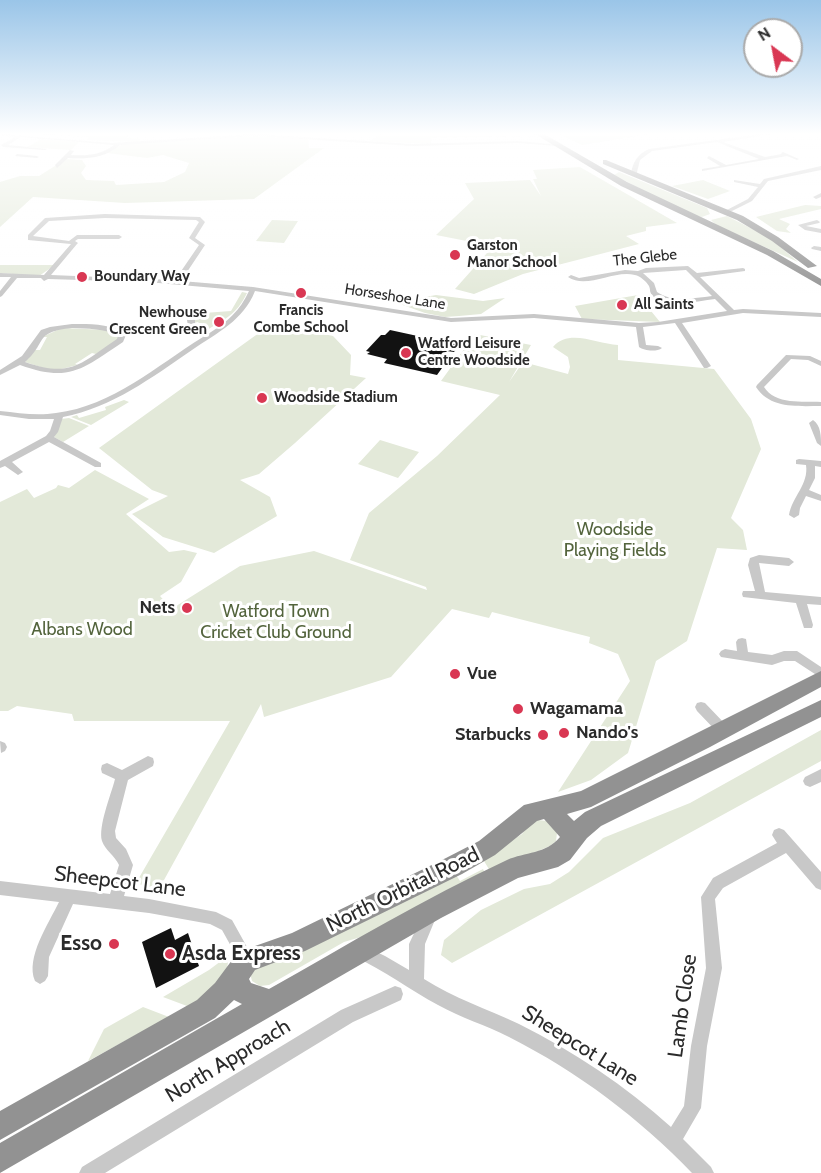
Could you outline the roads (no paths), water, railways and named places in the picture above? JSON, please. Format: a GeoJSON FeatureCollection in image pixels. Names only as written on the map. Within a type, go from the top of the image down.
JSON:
{"type":"FeatureCollection","features":[{"type":"Feature","properties":{"kind":"highway"},"geometry":{"type":"LineString","coordinates":[[635,189],[770,253],[821,283]]}},
{"type":"Feature","properties":{"kind":"highway"},"geometry":{"type":"LineString","coordinates":[[673,189],[726,212],[775,239],[821,273]]}},
{"type":"Feature","properties":{"kind":"highway"},"geometry":{"type":"LineString","coordinates":[[709,217],[713,214],[711,206]]}},
{"type":"Feature","properties":{"kind":"highway"},"geometry":{"type":"LineString","coordinates":[[694,218],[726,212]]}},
{"type":"Feature","properties":{"kind":"highway","name":"North Orbital Road"},"geometry":{"type":"LineString","coordinates":[[241,969],[488,848],[531,812],[549,810],[584,800],[821,678]]}},
{"type":"Feature","properties":{"kind":"highway","name":"North Orbital Road"},"geometry":{"type":"LineString","coordinates":[[0,1159],[181,1052],[433,910],[514,868],[550,859],[562,852],[579,831],[593,819],[821,708]]}},
{"type":"Feature","properties":{"kind":"highway"},"geometry":{"type":"LineString","coordinates":[[549,810],[566,827],[573,840]]}},
{"type":"Feature","properties":{"kind":"highway"},"geometry":{"type":"LineString","coordinates":[[241,969],[243,992],[272,1002]]}},
{"type":"Feature","properties":{"kind":"highway"},"geometry":{"type":"LineString","coordinates":[[0,1126],[206,1009],[216,1001],[241,969]]}},
{"type":"Feature","properties":{"kind":"street"},"geometry":{"type":"LineString","coordinates":[[726,212],[750,200],[758,189]]}},
{"type":"Feature","properties":{"kind":"street"},"geometry":{"type":"LineString","coordinates":[[49,219],[48,215],[52,212]]}},
{"type":"Feature","properties":{"kind":"street"},"geometry":{"type":"LineString","coordinates":[[119,237],[77,237],[72,241],[30,239],[30,236],[43,222],[49,219],[105,216],[200,219],[202,222],[192,238],[202,245],[177,282]]}},
{"type":"Feature","properties":{"kind":"street"},"geometry":{"type":"LineString","coordinates":[[820,222],[801,226],[821,231]]}},
{"type":"Feature","properties":{"kind":"street"},"geometry":{"type":"LineString","coordinates":[[95,245],[101,237]]}},
{"type":"Feature","properties":{"kind":"street"},"geometry":{"type":"LineString","coordinates":[[44,279],[75,245],[72,241]]}},
{"type":"Feature","properties":{"kind":"street","name":"The Glebe"},"geometry":{"type":"LineString","coordinates":[[576,280],[626,272],[639,273],[646,270],[680,267],[692,269],[732,312]]}},
{"type":"Feature","properties":{"kind":"street"},"geometry":{"type":"LineString","coordinates":[[697,275],[743,270]]}},
{"type":"Feature","properties":{"kind":"street"},"geometry":{"type":"LineString","coordinates":[[639,273],[652,284],[654,293],[659,298],[671,300],[718,297]]}},
{"type":"Feature","properties":{"kind":"street","name":"Horseshoe Lane"},"geometry":{"type":"LineString","coordinates":[[0,275],[44,279],[177,282],[253,289],[440,319],[526,315],[639,325],[732,312],[763,311],[821,315]]}},
{"type":"Feature","properties":{"kind":"street"},"geometry":{"type":"LineString","coordinates":[[0,295],[15,276]]}},
{"type":"Feature","properties":{"kind":"street"},"geometry":{"type":"LineString","coordinates":[[0,413],[29,417],[59,415],[89,408],[118,397],[239,314],[253,289]]}},
{"type":"Feature","properties":{"kind":"street"},"geometry":{"type":"LineString","coordinates":[[194,316],[191,320],[192,326],[207,336]]}},
{"type":"Feature","properties":{"kind":"street"},"geometry":{"type":"LineString","coordinates":[[677,321],[707,366]]}},
{"type":"Feature","properties":{"kind":"street"},"geometry":{"type":"LineString","coordinates":[[639,325],[643,346],[658,348]]}},
{"type":"Feature","properties":{"kind":"street"},"geometry":{"type":"LineString","coordinates":[[0,373],[28,354],[45,331],[56,327],[114,329],[122,335],[120,340],[71,371],[49,373],[19,362]]}},
{"type":"Feature","properties":{"kind":"street"},"geometry":{"type":"LineString","coordinates":[[821,364],[810,358],[789,357],[760,387],[762,393],[776,400],[821,404]]}},
{"type":"Feature","properties":{"kind":"street"},"geometry":{"type":"LineString","coordinates":[[3,463],[50,438],[59,415]]}},
{"type":"Feature","properties":{"kind":"street"},"geometry":{"type":"LineString","coordinates":[[813,423],[821,443]]}},
{"type":"Feature","properties":{"kind":"street"},"geometry":{"type":"LineString","coordinates":[[50,438],[96,461]]}},
{"type":"Feature","properties":{"kind":"street"},"geometry":{"type":"LineString","coordinates":[[3,463],[18,472]]}},
{"type":"Feature","properties":{"kind":"street"},"geometry":{"type":"LineString","coordinates":[[794,515],[794,508],[811,478],[812,471],[804,463],[821,464]]}},
{"type":"Feature","properties":{"kind":"street"},"geometry":{"type":"LineString","coordinates":[[805,492],[821,498]]}},
{"type":"Feature","properties":{"kind":"street"},"geometry":{"type":"LineString","coordinates":[[759,590],[754,561],[759,559],[789,562]]}},
{"type":"Feature","properties":{"kind":"street"},"geometry":{"type":"LineString","coordinates":[[747,594],[759,590],[801,600],[821,602]]}},
{"type":"Feature","properties":{"kind":"street"},"geometry":{"type":"LineString","coordinates":[[801,600],[808,625]]}},
{"type":"Feature","properties":{"kind":"street"},"geometry":{"type":"LineString","coordinates":[[742,642],[743,656]]}},
{"type":"Feature","properties":{"kind":"street"},"geometry":{"type":"LineString","coordinates":[[725,654],[772,660],[784,656],[797,656],[821,673]]}},
{"type":"Feature","properties":{"kind":"street"},"geometry":{"type":"LineString","coordinates":[[701,707],[723,730]]}},
{"type":"Feature","properties":{"kind":"street"},"geometry":{"type":"LineString","coordinates":[[116,902],[126,865],[121,854],[109,841],[108,831],[122,776],[148,762]]}},
{"type":"Feature","properties":{"kind":"street"},"geometry":{"type":"LineString","coordinates":[[107,769],[122,776]]}},
{"type":"Feature","properties":{"kind":"street","name":"Lamb Close"},"geometry":{"type":"LineString","coordinates":[[673,1140],[692,1108],[699,1046],[714,968],[708,897],[718,882],[783,840],[821,883]]}},
{"type":"Feature","properties":{"kind":"street","name":"Sheepcot Lane"},"geometry":{"type":"LineString","coordinates":[[0,888],[116,902],[211,917],[227,925],[241,969]]}},
{"type":"Feature","properties":{"kind":"street"},"geometry":{"type":"LineString","coordinates":[[40,976],[41,956],[69,897]]}},
{"type":"Feature","properties":{"kind":"street"},"geometry":{"type":"LineString","coordinates":[[416,982],[417,944],[433,910]]}},
{"type":"Feature","properties":{"kind":"street","name":"Sheepcot Lane"},"geometry":{"type":"LineString","coordinates":[[358,951],[416,982],[436,996],[513,1030],[572,1062],[623,1097],[673,1140],[705,1173]]}},
{"type":"Feature","properties":{"kind":"street","name":"North Approach"},"geometry":{"type":"LineString","coordinates":[[88,1173],[348,1016],[394,994]]}},
{"type":"Feature","properties":{"kind":"place","name":"Garston Manor School"},"geometry":{"type":"Point","coordinates":[455,255]}},
{"type":"Feature","properties":{"kind":"place","name":"Boundary Way"},"geometry":{"type":"Point","coordinates":[82,277]}},
{"type":"Feature","properties":{"kind":"place","name":"Francis Combe School"},"geometry":{"type":"Point","coordinates":[301,293]}},
{"type":"Feature","properties":{"kind":"place","name":"All Saints"},"geometry":{"type":"Point","coordinates":[622,305]}},
{"type":"Feature","properties":{"kind":"place","name":"Newhouse Crescent Green"},"geometry":{"type":"Point","coordinates":[219,322]}},
{"type":"Feature","properties":{"kind":"place","name":"Watford Leisure Centre Woodside"},"geometry":{"type":"Point","coordinates":[406,353]}},
{"type":"Feature","properties":{"kind":"place","name":"Woodside Stadium"},"geometry":{"type":"Point","coordinates":[262,398]}},
{"type":"Feature","properties":{"kind":"place","name":"Nets"},"geometry":{"type":"Point","coordinates":[187,608]}},
{"type":"Feature","properties":{"kind":"place","name":"Vue"},"geometry":{"type":"Point","coordinates":[455,674]}},
{"type":"Feature","properties":{"kind":"place","name":"Wagamama"},"geometry":{"type":"Point","coordinates":[518,709]}},
{"type":"Feature","properties":{"kind":"place","name":"Nando's"},"geometry":{"type":"Point","coordinates":[564,733]}},
{"type":"Feature","properties":{"kind":"place","name":"Starbucks"},"geometry":{"type":"Point","coordinates":[543,735]}},
{"type":"Feature","properties":{"kind":"place","name":"Esso"},"geometry":{"type":"Point","coordinates":[114,944]}},
{"type":"Feature","properties":{"kind":"place","name":"Asda Express"},"geometry":{"type":"Point","coordinates":[170,954]}},
{"type":"Feature","properties":{"kind":"park label","name":"Woodside Playing Fields"},"geometry":{"type":"Point","coordinates":[615,540]}},
{"type":"Feature","properties":{"kind":"park label","name":"Watford Town Cricket Club Ground"},"geometry":{"type":"Point","coordinates":[276,622]}},
{"type":"Feature","properties":{"kind":"park label","name":"Albans Wood"},"geometry":{"type":"Point","coordinates":[82,630]}}]}
